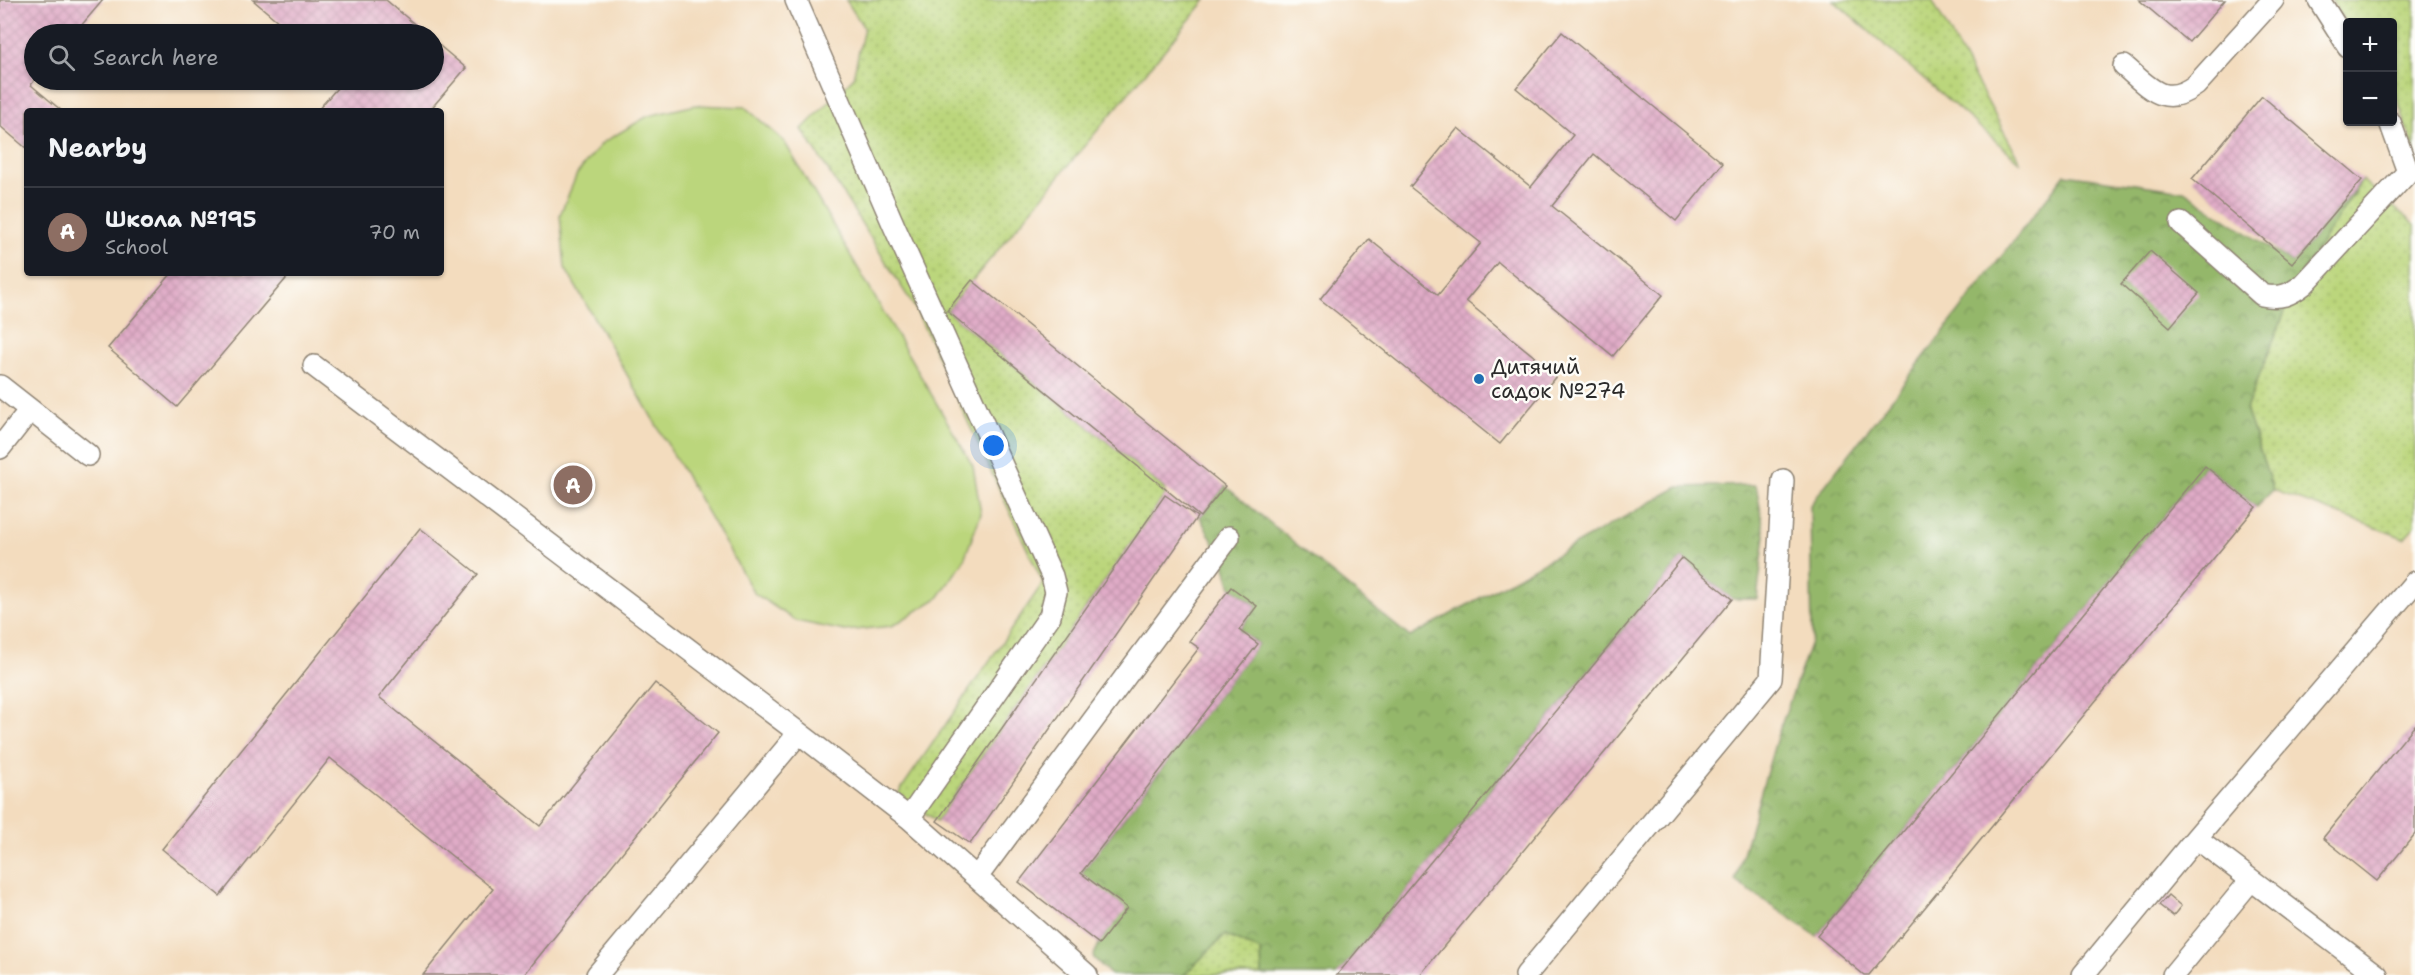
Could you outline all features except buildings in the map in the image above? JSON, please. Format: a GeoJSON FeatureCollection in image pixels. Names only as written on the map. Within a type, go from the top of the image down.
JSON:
{"type":"FeatureCollection","features":[{"type":"Feature","properties":{"kind":"lane"},"geometry":{"type":"LineString","coordinates":[[796,0],[899,237],[1052,576],[1056,592],[1050,616],[909,818]]}},
{"type":"Feature","properties":{"kind":"lane"},"geometry":{"type":"LineString","coordinates":[[2124,66],[2166,97],[2184,94],[2196,85],[2273,0]]}},
{"type":"Feature","properties":{"kind":"lane"},"geometry":{"type":"LineString","coordinates":[[2319,0],[2343,38]]}},
{"type":"Feature","properties":{"kind":"lane"},"geometry":{"type":"LineString","coordinates":[[2181,223],[2262,295],[2275,298],[2290,295],[2304,284],[2408,172],[2391,126]]}},
{"type":"Feature","properties":{"kind":"lane"},"geometry":{"type":"LineString","coordinates":[[314,366],[909,818],[1087,975]]}},
{"type":"Feature","properties":{"kind":"lane"},"geometry":{"type":"LineString","coordinates":[[0,386],[88,455]]}},
{"type":"Feature","properties":{"kind":"lane"},"geometry":{"type":"LineString","coordinates":[[0,448],[29,411]]}},
{"type":"Feature","properties":{"kind":"lane"},"geometry":{"type":"LineString","coordinates":[[1526,975],[1771,679],[1783,480]]}},
{"type":"Feature","properties":{"kind":"lane"},"geometry":{"type":"LineString","coordinates":[[977,877],[1229,537]]}},
{"type":"Feature","properties":{"kind":"lane"},"geometry":{"type":"LineString","coordinates":[[2084,975],[2196,838],[2415,582]]}},
{"type":"Feature","properties":{"kind":"lane"},"geometry":{"type":"LineString","coordinates":[[597,975],[799,733]]}},
{"type":"Feature","properties":{"kind":"lane"},"geometry":{"type":"LineString","coordinates":[[2196,838],[2377,975]]}},
{"type":"Feature","properties":{"kind":"lane"},"geometry":{"type":"LineString","coordinates":[[2173,975],[2251,880]]}},
{"type":"Feature","properties":{"kind":"green space"},"geometry":{"type":"Polygon","coordinates":[[[846,0],[1206,0],[947,311],[1164,488],[1165,495],[937,821],[897,795],[1043,583],[915,308],[802,129],[853,78],[864,28],[846,0]]]}},
{"type":"Feature","properties":{"kind":"green space"},"geometry":{"type":"Polygon","coordinates":[[[1833,0],[1932,0],[2021,163],[1833,0]]]}},
{"type":"Feature","properties":{"kind":"green space"},"geometry":{"type":"Polygon","coordinates":[[[2331,0],[2415,0],[2415,152],[2397,98],[2397,18],[2343,19],[2331,0]]]}},
{"type":"Feature","properties":{"kind":"green space"},"geometry":{"type":"Polygon","coordinates":[[[696,105],[745,107],[784,141],[973,466],[981,514],[963,562],[938,598],[892,626],[845,631],[796,621],[754,593],[565,268],[560,215],[577,174],[602,143],[648,116],[696,105]]]}},
{"type":"Feature","properties":{"kind":"green space"},"geometry":{"type":"Polygon","coordinates":[[[2065,174],[2184,191],[2292,263],[2362,180],[2298,279],[2246,409],[2273,490],[2256,507],[2205,466],[1817,936],[1735,881],[1777,737],[1812,639],[1810,505],[2065,174]]]}},
{"type":"Feature","properties":{"kind":"green space"},"geometry":{"type":"Polygon","coordinates":[[[2362,180],[2415,225],[2415,526],[2404,538],[2273,490],[2246,409],[2298,279],[2362,180]]]}},
{"type":"Feature","properties":{"kind":"green space"},"geometry":{"type":"Polygon","coordinates":[[[1756,485],[1765,535],[1757,599],[1732,599],[1682,558],[1337,975],[1262,975],[1261,951],[1225,935],[1184,975],[1111,975],[1093,957],[1099,944],[1081,873],[1258,644],[1239,630],[1257,606],[1231,587],[1224,563],[1200,517],[1225,486],[1410,637],[1678,487],[1756,485]]]}},
{"type":"Feature","properties":{"kind":"green space"},"geometry":{"type":"Polygon","coordinates":[[[1225,935],[1261,951],[1262,975],[1184,975],[1225,935]]]}},
{"type":"Feature","properties":{"kind":"place","name":"Дитячий садок №274"},"geometry":{"type":"Point","coordinates":[1479,379]}},
{"type":"Feature","properties":{"kind":"place","name":"Школа №195"},"geometry":{"type":"Point","coordinates":[573,485]}}]}
